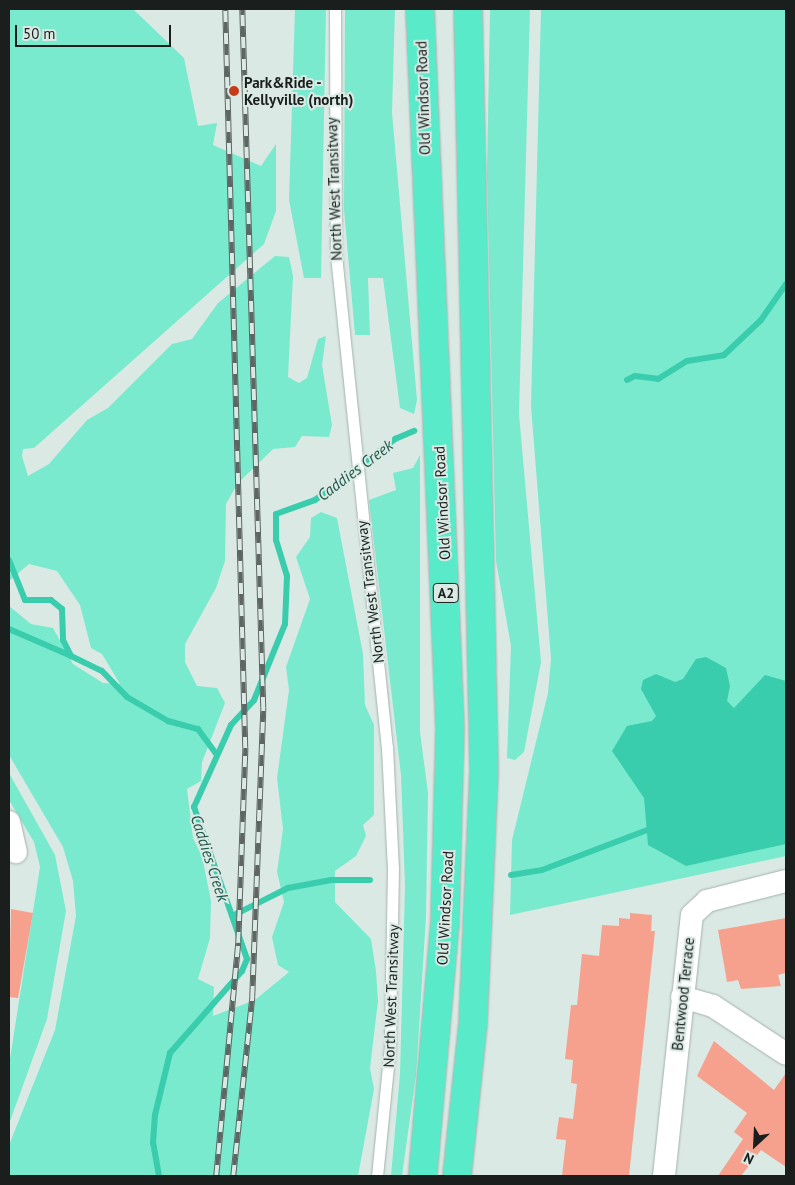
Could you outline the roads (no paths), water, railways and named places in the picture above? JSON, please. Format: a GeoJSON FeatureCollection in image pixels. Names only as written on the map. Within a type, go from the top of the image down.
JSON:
{"type":"FeatureCollection","features":[{"type":"Feature","properties":{"kind":"highway","name":"Old Windsor Road"},"geometry":{"type":"LineString","coordinates":[[420,9],[450,729],[445,932],[423,1176]]}},
{"type":"Feature","properties":{"kind":"highway","name":"A2"},"geometry":{"type":"LineString","coordinates":[[457,1176],[473,1023],[484,770],[468,9]]}},
{"type":"Feature","properties":{"kind":"street"},"geometry":{"type":"LineString","coordinates":[[9,822],[16,852]]}},
{"type":"Feature","properties":{"kind":"street","name":"Bentwood Terrace"},"geometry":{"type":"LineString","coordinates":[[664,1176],[690,922],[696,909],[707,901],[786,881]]}},
{"type":"Feature","properties":{"kind":"street"},"geometry":{"type":"LineString","coordinates":[[682,997],[713,1006],[786,1054]]}},
{"type":"Feature","properties":{"kind":"lane","name":"North West Transitway"},"geometry":{"type":"LineString","coordinates":[[335,9],[333,189],[341,337],[387,747],[393,868],[390,1046],[377,1176]]}},
{"type":"Feature","properties":{"kind":"waterway","name":"Caddies Creek"},"geometry":{"type":"LineString","coordinates":[[627,380],[635,376],[658,379],[687,361],[724,355],[761,320],[786,284]]}},
{"type":"Feature","properties":{"kind":"waterway","name":"Caddies Creek"},"geometry":{"type":"LineString","coordinates":[[159,1176],[153,1143],[155,1115],[170,1053],[242,971],[247,959],[194,807],[231,725],[254,700],[285,624],[287,576],[276,540],[276,514],[315,500],[395,439],[414,431]]}},
{"type":"Feature","properties":{"kind":"waterway"},"geometry":{"type":"LineString","coordinates":[[9,560],[25,600],[51,600],[62,609],[63,640],[71,656],[102,671],[127,697],[168,721],[198,729],[216,754]]}},
{"type":"Feature","properties":{"kind":"waterway"},"geometry":{"type":"LineString","coordinates":[[9,629],[71,656]]}},
{"type":"Feature","properties":{"kind":"waterway"},"geometry":{"type":"LineString","coordinates":[[511,875],[542,870],[650,829]]}},
{"type":"Feature","properties":{"kind":"waterway"},"geometry":{"type":"LineString","coordinates":[[232,916],[288,888],[331,880],[370,880]]}},
{"type":"Feature","properties":{"kind":"railway"},"geometry":{"type":"LineString","coordinates":[[216,1176],[238,943],[245,748],[225,9]]}},
{"type":"Feature","properties":{"kind":"railway"},"geometry":{"type":"LineString","coordinates":[[233,1176],[252,997],[263,708],[242,9]]}},
{"type":"Feature","properties":{"kind":"place","name":"Park&Ride - Kellyville (north)"},"geometry":{"type":"Point","coordinates":[234,91]}}]}
